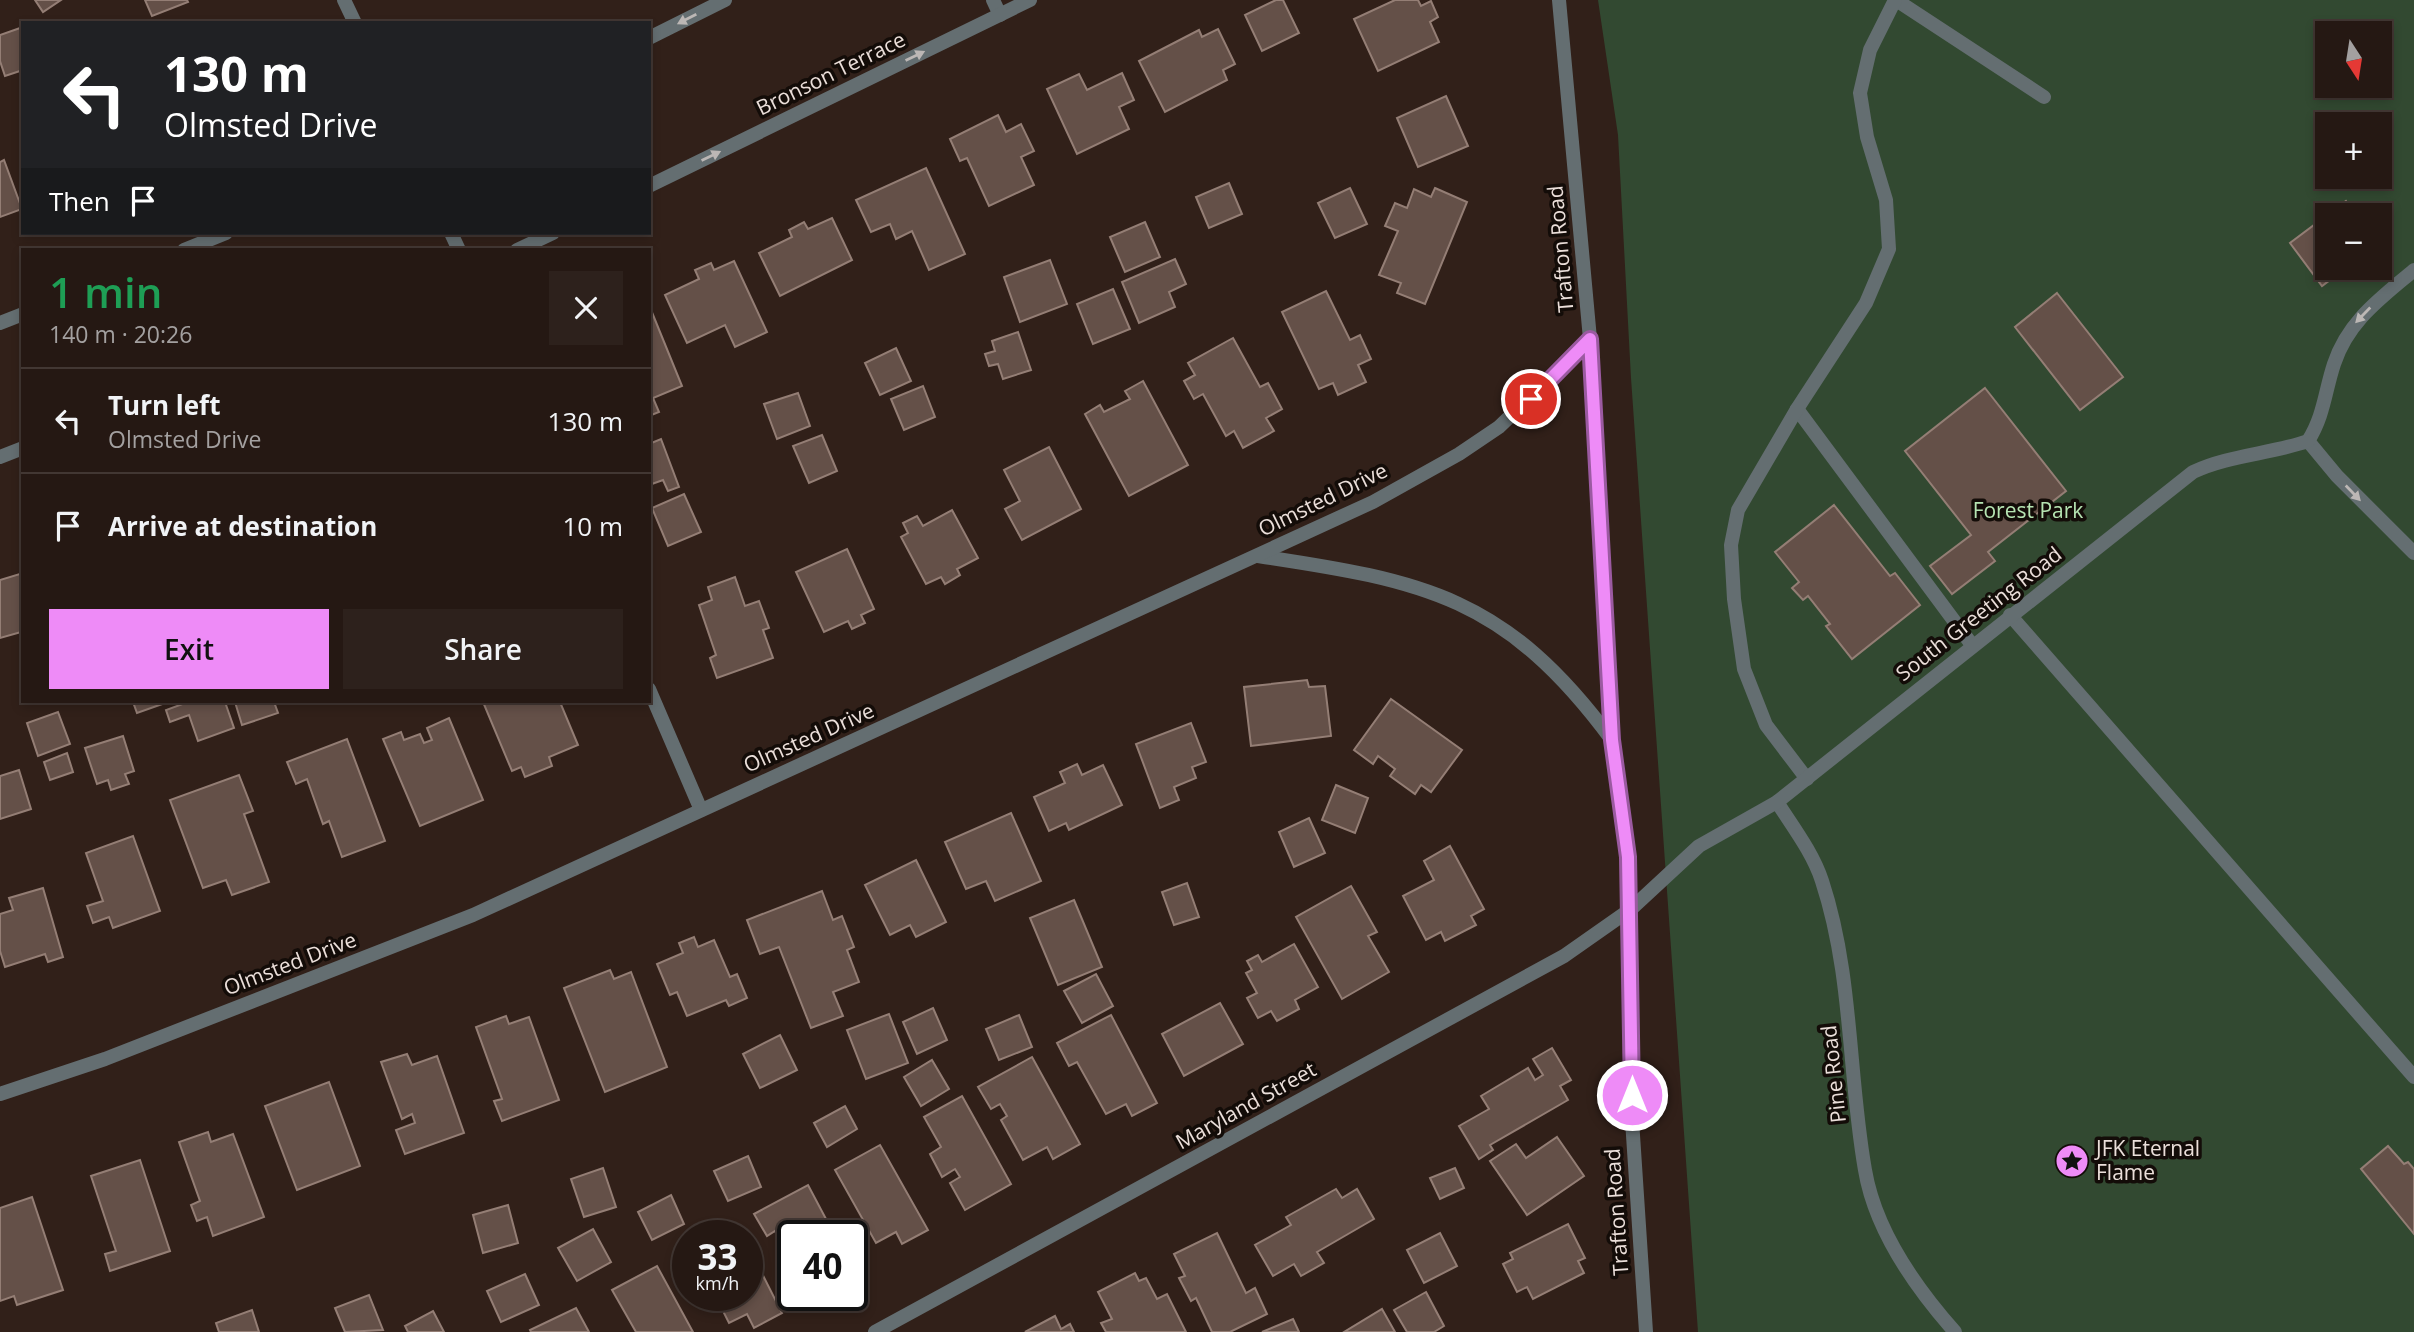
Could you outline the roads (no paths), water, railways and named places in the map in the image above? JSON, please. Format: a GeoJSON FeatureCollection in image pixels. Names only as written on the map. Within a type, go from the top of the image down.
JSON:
{"type":"FeatureCollection","features":[{"type":"Feature","properties":{"kind":"street"},"geometry":{"type":"LineString","coordinates":[[344,0],[354,21]]}},
{"type":"Feature","properties":{"kind":"street"},"geometry":{"type":"LineString","coordinates":[[651,37],[725,0]]}},
{"type":"Feature","properties":{"kind":"street"},"geometry":{"type":"LineString","coordinates":[[993,0],[1000,15]]}},
{"type":"Feature","properties":{"kind":"street","name":"Bronson Terrace"},"geometry":{"type":"LineString","coordinates":[[651,185],[1030,0]]}},
{"type":"Feature","properties":{"kind":"street","name":"Trafton Road"},"geometry":{"type":"LineString","coordinates":[[1559,0],[1590,339],[1612,740],[1628,857],[1631,909],[1632,1120],[1646,1332]]}},
{"type":"Feature","properties":{"kind":"street"},"geometry":{"type":"LineString","coordinates":[[1807,779],[1772,734],[1756,705],[1740,652],[1731,573],[1731,545],[1738,510],[1797,409],[1866,303],[1889,249],[1886,200],[1867,137],[1860,93],[1870,50],[1895,0],[2044,97]]}},
{"type":"Feature","properties":{"kind":"street"},"geometry":{"type":"LineString","coordinates":[[189,248],[221,235]]}},
{"type":"Feature","properties":{"kind":"street"},"geometry":{"type":"LineString","coordinates":[[521,248],[549,235]]}},
{"type":"Feature","properties":{"kind":"street"},"geometry":{"type":"LineString","coordinates":[[2414,270],[2361,314],[2349,330],[2333,364],[2319,424],[2308,441],[2337,476],[2414,554]]}},
{"type":"Feature","properties":{"kind":"street"},"geometry":{"type":"LineString","coordinates":[[0,323],[21,315]]}},
{"type":"Feature","properties":{"kind":"street","name":"Olmsted Drive"},"geometry":{"type":"LineString","coordinates":[[0,1094],[105,1059],[473,915],[1373,502],[1459,454],[1499,427],[1531,399],[1590,339]]}},
{"type":"Feature","properties":{"kind":"street"},"geometry":{"type":"LineString","coordinates":[[1797,409],[1972,645]]}},
{"type":"Feature","properties":{"kind":"street","name":"South Greeting Road"},"geometry":{"type":"LineString","coordinates":[[1631,909],[1699,846],[1777,802],[2193,472],[2219,462],[2275,451],[2308,441]]}},
{"type":"Feature","properties":{"kind":"street"},"geometry":{"type":"LineString","coordinates":[[0,457],[21,449]]}},
{"type":"Feature","properties":{"kind":"street"},"geometry":{"type":"LineString","coordinates":[[1257,556],[1381,577],[1450,598],[1482,614],[1524,643],[1554,669],[1612,740]]}},
{"type":"Feature","properties":{"kind":"street"},"geometry":{"type":"LineString","coordinates":[[2010,615],[2414,1077]]}},
{"type":"Feature","properties":{"kind":"street"},"geometry":{"type":"LineString","coordinates":[[651,694],[701,810]]}},
{"type":"Feature","properties":{"kind":"street","name":"Pine Road"},"geometry":{"type":"LineString","coordinates":[[1777,802],[1822,879],[1837,937],[1846,994],[1865,1172],[1879,1213],[1899,1255],[1955,1332]]}},
{"type":"Feature","properties":{"kind":"street","name":"Maryland Street"},"geometry":{"type":"LineString","coordinates":[[875,1332],[1564,956],[1631,909]]}},
{"type":"Feature","properties":{"kind":"place","name":"JFK Eternal Flame"},"geometry":{"type":"Point","coordinates":[2072,1161]}},
{"type":"Feature","properties":{"kind":"park label","name":"Forest Park"},"geometry":{"type":"Point","coordinates":[2028,511]}}]}
